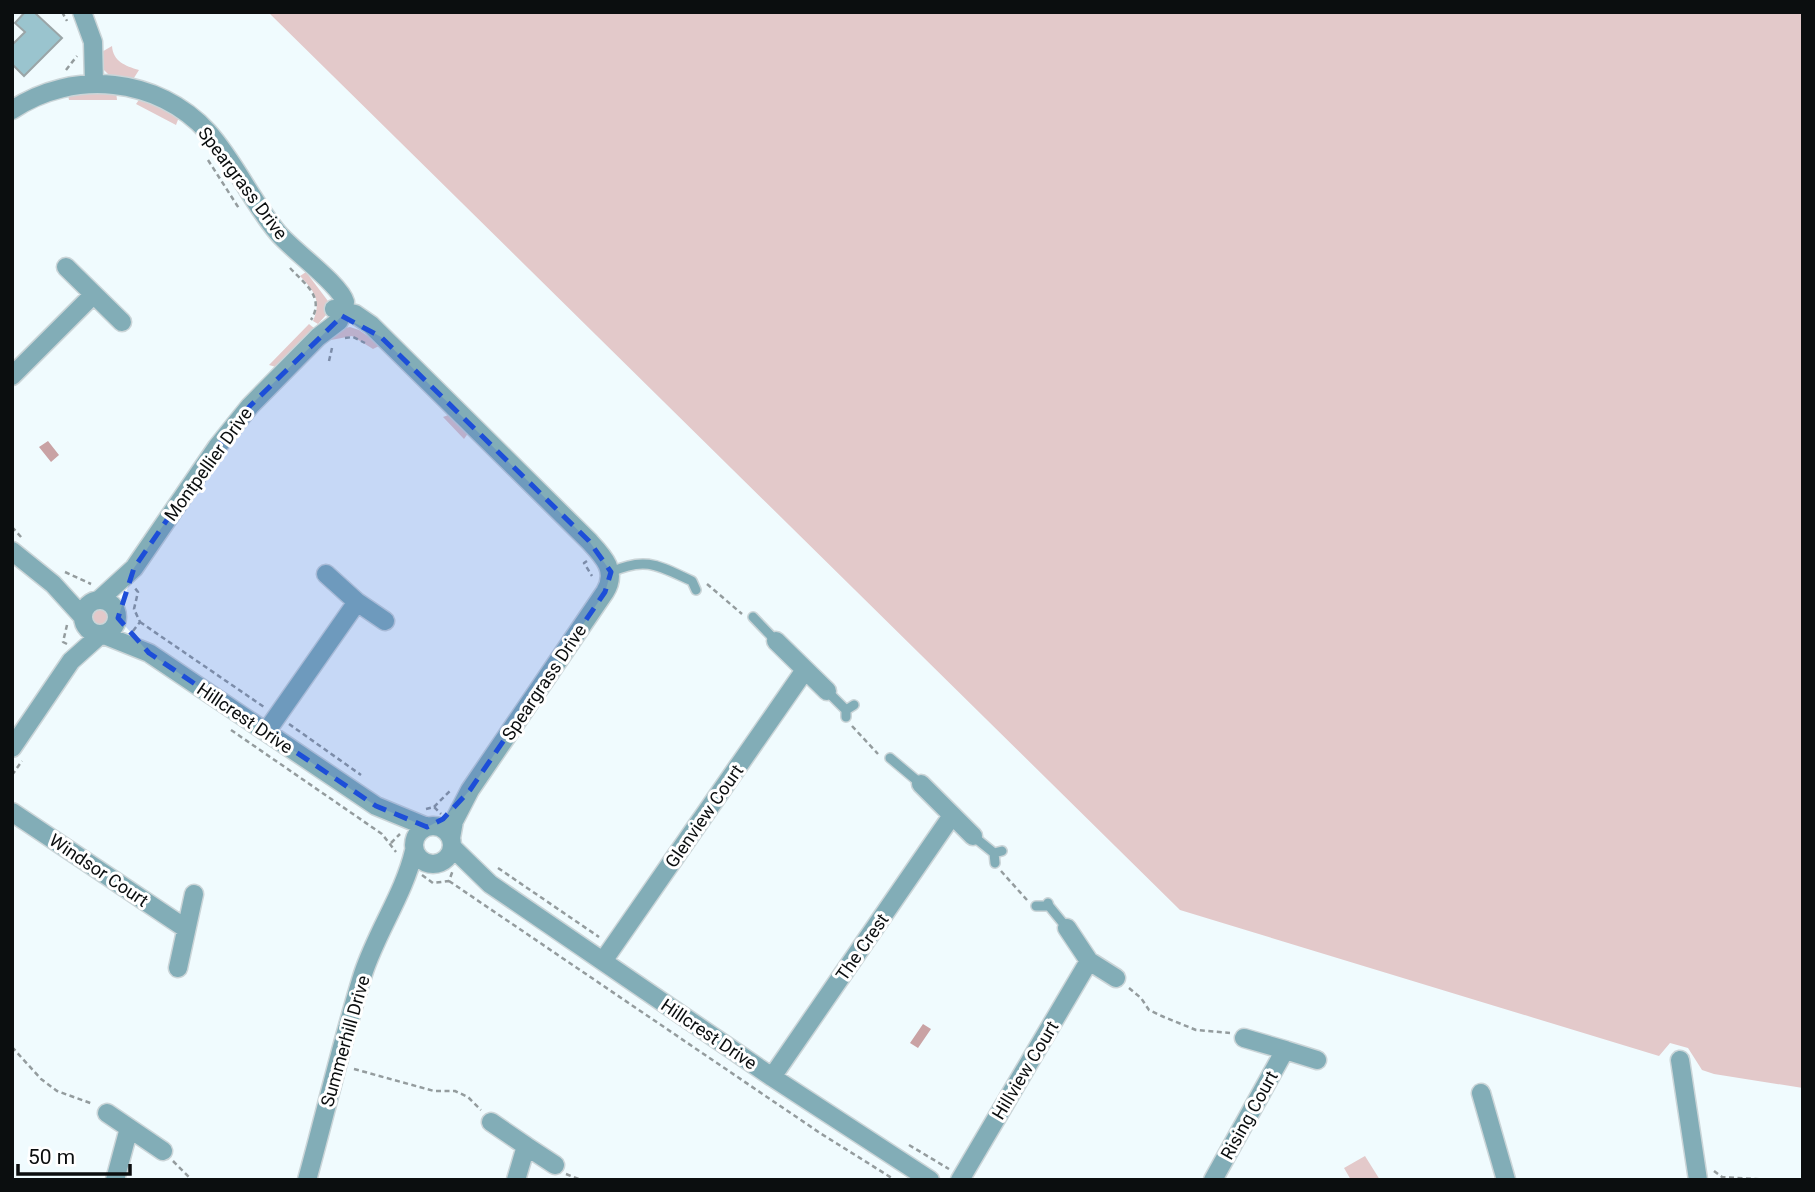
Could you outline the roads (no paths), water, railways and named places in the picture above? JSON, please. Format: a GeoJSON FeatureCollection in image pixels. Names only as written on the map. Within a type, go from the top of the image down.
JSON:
{"type":"FeatureCollection","features":[{"type":"Feature","properties":{"kind":"street"},"geometry":{"type":"LineString","coordinates":[[82,12],[93,42],[94,83]]}},
{"type":"Feature","properties":{"kind":"street","name":"Speargrass Drive"},"geometry":{"type":"LineString","coordinates":[[12,110],[27,100],[59,88],[94,83],[123,86],[149,93],[198,123],[219,147],[256,205],[312,267],[340,312]]}},
{"type":"Feature","properties":{"kind":"street"},"geometry":{"type":"LineString","coordinates":[[66,267],[122,322]]}},
{"type":"Feature","properties":{"kind":"street"},"geometry":{"type":"LineString","coordinates":[[12,376],[93,295]]}},
{"type":"Feature","properties":{"kind":"street"},"geometry":{"type":"LineString","coordinates":[[340,312],[376,342],[589,541],[607,562],[611,572]]}},
{"type":"Feature","properties":{"kind":"street","name":"Montpellier Drive"},"geometry":{"type":"LineString","coordinates":[[118,616],[134,568],[233,426],[324,336],[340,312]]}},
{"type":"Feature","properties":{"kind":"street"},"geometry":{"type":"LineString","coordinates":[[12,748],[71,661],[102,635],[114,629],[118,616],[109,602],[98,594],[57,576],[18,545]]}},
{"type":"Feature","properties":{"kind":"street","name":"Montpellier Drive"},"geometry":{"type":"LineString","coordinates":[[98,594],[134,568]]}},
{"type":"Feature","properties":{"kind":"street","name":"Speargrass Drive"},"geometry":{"type":"LineString","coordinates":[[425,849],[470,790],[606,592],[611,572]]}},
{"type":"Feature","properties":{"kind":"street"},"geometry":{"type":"LineString","coordinates":[[327,574],[357,602],[385,621]]}},
{"type":"Feature","properties":{"kind":"street"},"geometry":{"type":"LineString","coordinates":[[57,576],[90,632],[102,635]]}},
{"type":"Feature","properties":{"kind":"street"},"geometry":{"type":"LineString","coordinates":[[71,661],[87,606],[98,594]]}},
{"type":"Feature","properties":{"kind":"street"},"geometry":{"type":"LineString","coordinates":[[266,732],[357,602]]}},
{"type":"Feature","properties":{"kind":"street","name":"Hillcrest Drive"},"geometry":{"type":"LineString","coordinates":[[118,616],[149,653]]}},
{"type":"Feature","properties":{"kind":"street","name":"Hillcrest Drive"},"geometry":{"type":"LineString","coordinates":[[102,635],[149,653],[376,806],[425,849],[491,884],[609,954],[772,1077],[930,1180]]}},
{"type":"Feature","properties":{"kind":"street"},"geometry":{"type":"LineString","coordinates":[[776,640],[827,691]]}},
{"type":"Feature","properties":{"kind":"street","name":"Glenview Court"},"geometry":{"type":"LineString","coordinates":[[609,954],[805,670]]}},
{"type":"Feature","properties":{"kind":"street"},"geometry":{"type":"LineString","coordinates":[[921,783],[951,817],[973,836]]}},
{"type":"Feature","properties":{"kind":"street","name":"Speargrass Drive"},"geometry":{"type":"LineString","coordinates":[[451,843],[454,821],[470,790]]}},
{"type":"Feature","properties":{"kind":"street","name":"Windsor Court"},"geometry":{"type":"LineString","coordinates":[[12,812],[185,928]]}},
{"type":"Feature","properties":{"kind":"street","name":"The Crest"},"geometry":{"type":"LineString","coordinates":[[772,1077],[951,817]]}},
{"type":"Feature","properties":{"kind":"street","name":"Hillcrest Drive"},"geometry":{"type":"LineString","coordinates":[[425,849],[444,830],[451,843],[491,884]]}},
{"type":"Feature","properties":{"kind":"street"},"geometry":{"type":"LineString","coordinates":[[425,849],[448,857],[451,843]]}},
{"type":"Feature","properties":{"kind":"street","name":"Summerhill Drive"},"geometry":{"type":"LineString","coordinates":[[307,1180],[363,975],[377,936],[425,849]]}},
{"type":"Feature","properties":{"kind":"street"},"geometry":{"type":"LineString","coordinates":[[178,968],[194,894]]}},
{"type":"Feature","properties":{"kind":"street"},"geometry":{"type":"LineString","coordinates":[[1067,928],[1089,961],[1116,978]]}},
{"type":"Feature","properties":{"kind":"street","name":"Hillview Court"},"geometry":{"type":"LineString","coordinates":[[961,1178],[1089,961]]}},
{"type":"Feature","properties":{"kind":"street","name":"Rising Court"},"geometry":{"type":"LineString","coordinates":[[1244,1038],[1317,1060]]}},
{"type":"Feature","properties":{"kind":"street","name":"Rising Court"},"geometry":{"type":"LineString","coordinates":[[1213,1180],[1285,1050]]}},
{"type":"Feature","properties":{"kind":"street"},"geometry":{"type":"LineString","coordinates":[[1680,1060],[1698,1180]]}},
{"type":"Feature","properties":{"kind":"street"},"geometry":{"type":"LineString","coordinates":[[1481,1093],[1506,1180]]}},
{"type":"Feature","properties":{"kind":"street"},"geometry":{"type":"LineString","coordinates":[[107,1113],[163,1151]]}},
{"type":"Feature","properties":{"kind":"street"},"geometry":{"type":"LineString","coordinates":[[491,1122],[555,1166]]}},
{"type":"Feature","properties":{"kind":"street"},"geometry":{"type":"LineString","coordinates":[[115,1180],[129,1128]]}},
{"type":"Feature","properties":{"kind":"street"},"geometry":{"type":"LineString","coordinates":[[516,1180],[526,1146]]}},
{"type":"Feature","properties":{"kind":"lane"},"geometry":{"type":"LineString","coordinates":[[611,572],[642,562],[696,580]]}},
{"type":"Feature","properties":{"kind":"lane"},"geometry":{"type":"LineString","coordinates":[[752,615],[776,640]]}},
{"type":"Feature","properties":{"kind":"lane"},"geometry":{"type":"LineString","coordinates":[[827,691],[849,711]]}},
{"type":"Feature","properties":{"kind":"lane"},"geometry":{"type":"LineString","coordinates":[[888,757],[921,783]]}},
{"type":"Feature","properties":{"kind":"lane"},"geometry":{"type":"LineString","coordinates":[[973,836],[997,856]]}},
{"type":"Feature","properties":{"kind":"lane"},"geometry":{"type":"LineString","coordinates":[[1036,906],[1049,905],[1067,928]]}}]}
